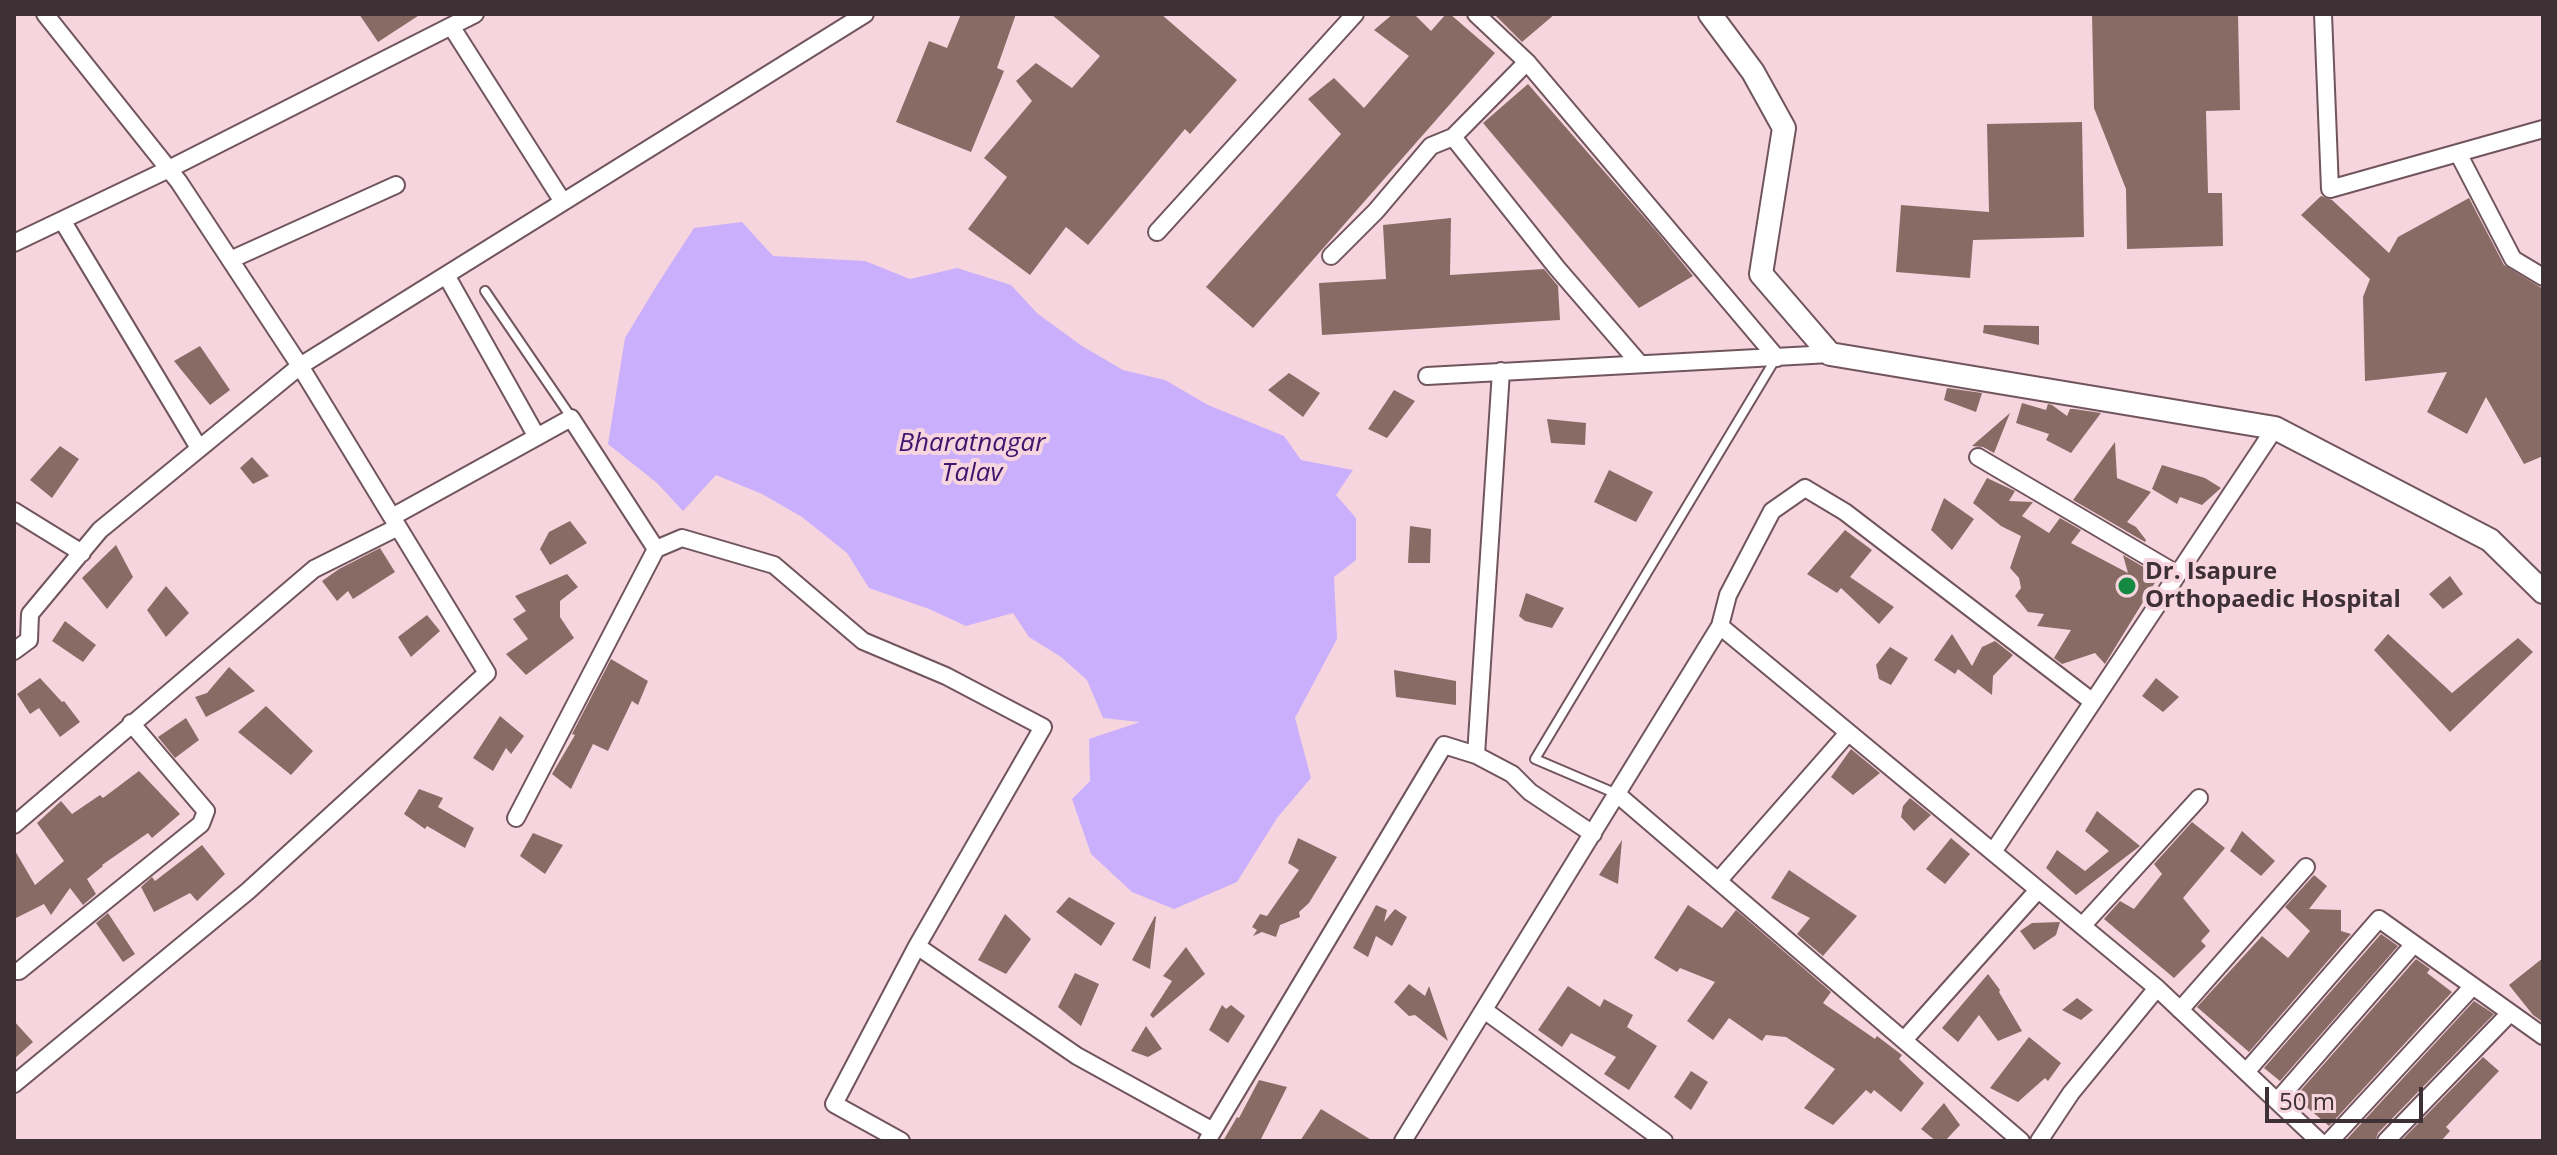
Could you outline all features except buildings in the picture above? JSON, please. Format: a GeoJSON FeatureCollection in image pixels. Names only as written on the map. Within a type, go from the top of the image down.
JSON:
{"type":"FeatureCollection","features":[{"type":"Feature","properties":{"kind":"street"},"geometry":{"type":"LineString","coordinates":[[14,1084],[248,891],[487,673],[300,366],[169,169],[45,14]]}},
{"type":"Feature","properties":{"kind":"street"},"geometry":{"type":"LineString","coordinates":[[14,243],[169,169],[475,14]]}},
{"type":"Feature","properties":{"kind":"street"},"geometry":{"type":"LineString","coordinates":[[14,651],[29,640],[30,614],[100,530],[300,366],[865,14]]}},
{"type":"Feature","properties":{"kind":"street"},"geometry":{"type":"LineString","coordinates":[[1157,232],[1355,14]]}},
{"type":"Feature","properties":{"kind":"street"},"geometry":{"type":"LineString","coordinates":[[1476,14],[1527,62],[1777,358]]}},
{"type":"Feature","properties":{"kind":"street"},"geometry":{"type":"LineString","coordinates":[[1710,14],[1753,72],[1784,128],[1761,274],[1830,354]]}},
{"type":"Feature","properties":{"kind":"street"},"geometry":{"type":"LineString","coordinates":[[2323,14],[2330,189],[2543,129]]}},
{"type":"Feature","properties":{"kind":"street"},"geometry":{"type":"LineString","coordinates":[[451,26],[563,202]]}},
{"type":"Feature","properties":{"kind":"street"},"geometry":{"type":"LineString","coordinates":[[1331,256],[1376,211],[1431,146],[1453,137],[1527,62]]}},
{"type":"Feature","properties":{"kind":"street"},"geometry":{"type":"LineString","coordinates":[[1453,137],[1557,268],[1640,364]]}},
{"type":"Feature","properties":{"kind":"street"},"geometry":{"type":"LineString","coordinates":[[2458,153],[2513,259],[2543,277]]}},
{"type":"Feature","properties":{"kind":"street"},"geometry":{"type":"LineString","coordinates":[[230,260],[396,185]]}},
{"type":"Feature","properties":{"kind":"street"},"geometry":{"type":"LineString","coordinates":[[62,220],[199,448]]}},
{"type":"Feature","properties":{"kind":"street"},"geometry":{"type":"LineString","coordinates":[[446,275],[537,437]]}},
{"type":"Feature","properties":{"kind":"street"},"geometry":{"type":"LineString","coordinates":[[1427,376],[1830,354],[2275,428],[2490,540],[2543,592]]}},
{"type":"Feature","properties":{"kind":"street"},"geometry":{"type":"LineString","coordinates":[[1476,755],[1501,371]]}},
{"type":"Feature","properties":{"kind":"street"},"geometry":{"type":"LineString","coordinates":[[14,825],[314,569],[571,418],[656,549]]}},
{"type":"Feature","properties":{"kind":"street"},"geometry":{"type":"LineString","coordinates":[[1993,852],[2275,428]]}},
{"type":"Feature","properties":{"kind":"street"},"geometry":{"type":"LineString","coordinates":[[1978,457],[2177,574]]}},
{"type":"Feature","properties":{"kind":"street"},"geometry":{"type":"LineString","coordinates":[[1403,1141],[1720,626],[1728,595],[1772,511],[1805,488],[1845,512],[2093,702]]}},
{"type":"Feature","properties":{"kind":"street"},"geometry":{"type":"LineString","coordinates":[[14,511],[82,553]]}},
{"type":"Feature","properties":{"kind":"street"},"geometry":{"type":"LineString","coordinates":[[516,818],[656,549],[682,538],[774,565],[863,641],[946,676],[1043,727],[917,946],[834,1104],[901,1141]]}},
{"type":"Feature","properties":{"kind":"street"},"geometry":{"type":"LineString","coordinates":[[1720,626],[2157,988],[2319,1141]]}},
{"type":"Feature","properties":{"kind":"street"},"geometry":{"type":"LineString","coordinates":[[14,971],[19,971],[201,824],[206,811],[131,723]]}},
{"type":"Feature","properties":{"kind":"street"},"geometry":{"type":"LineString","coordinates":[[1719,880],[1848,733]]}},
{"type":"Feature","properties":{"kind":"street"},"geometry":{"type":"LineString","coordinates":[[917,946],[1077,1056],[1210,1136],[1444,745],[1476,755],[1512,774],[1530,792],[1593,834]]}},
{"type":"Feature","properties":{"kind":"street"},"geometry":{"type":"LineString","coordinates":[[1617,794],[2021,1141]]}},
{"type":"Feature","properties":{"kind":"street"},"geometry":{"type":"LineString","coordinates":[[2082,926],[2199,798]]}},
{"type":"Feature","properties":{"kind":"street"},"geometry":{"type":"LineString","coordinates":[[2180,1010],[2306,867]]}},
{"type":"Feature","properties":{"kind":"street"},"geometry":{"type":"LineString","coordinates":[[1904,1040],[2038,890]]}},
{"type":"Feature","properties":{"kind":"street"},"geometry":{"type":"LineString","coordinates":[[2246,1072],[2379,919],[2543,1036]]}},
{"type":"Feature","properties":{"kind":"street"},"geometry":{"type":"LineString","coordinates":[[2277,1101],[2414,944]]}},
{"type":"Feature","properties":{"kind":"street"},"geometry":{"type":"LineString","coordinates":[[2330,1141],[2473,986]]}},
{"type":"Feature","properties":{"kind":"street"},"geometry":{"type":"LineString","coordinates":[[2039,1141],[2071,1093],[2157,988]]}},
{"type":"Feature","properties":{"kind":"street"},"geometry":{"type":"LineString","coordinates":[[1484,1010],[1664,1141]]}},
{"type":"Feature","properties":{"kind":"street"},"geometry":{"type":"LineString","coordinates":[[2386,1141],[2510,1013]]}},
{"type":"Feature","properties":{"kind":"lane"},"geometry":{"type":"LineString","coordinates":[[485,291],[571,418]]}},
{"type":"Feature","properties":{"kind":"lane"},"geometry":{"type":"LineString","coordinates":[[1617,794],[1535,759],[1777,358]]}},
{"type":"Feature","properties":{"kind":"water","name":"Bharatnagar Talav"},"geometry":{"type":"Polygon","coordinates":[[[742,222],[773,256],[865,261],[910,279],[957,268],[1011,285],[1038,314],[1082,346],[1123,370],[1165,380],[1208,405],[1284,436],[1301,460],[1353,470],[1336,495],[1356,518],[1356,560],[1334,577],[1337,639],[1295,718],[1311,778],[1277,818],[1237,882],[1174,909],[1132,892],[1091,854],[1072,799],[1090,781],[1089,739],[1140,722],[1103,718],[1087,680],[1061,657],[1029,637],[1013,613],[966,626],[869,588],[847,553],[802,517],[762,494],[716,475],[683,511],[657,483],[608,444],[625,338],[694,228],[742,222]]]}},
{"type":"Feature","properties":{"kind":"place","name":"Dr. Isapure Orthopaedic Hospital"},"geometry":{"type":"Point","coordinates":[2127,586]}}]}
